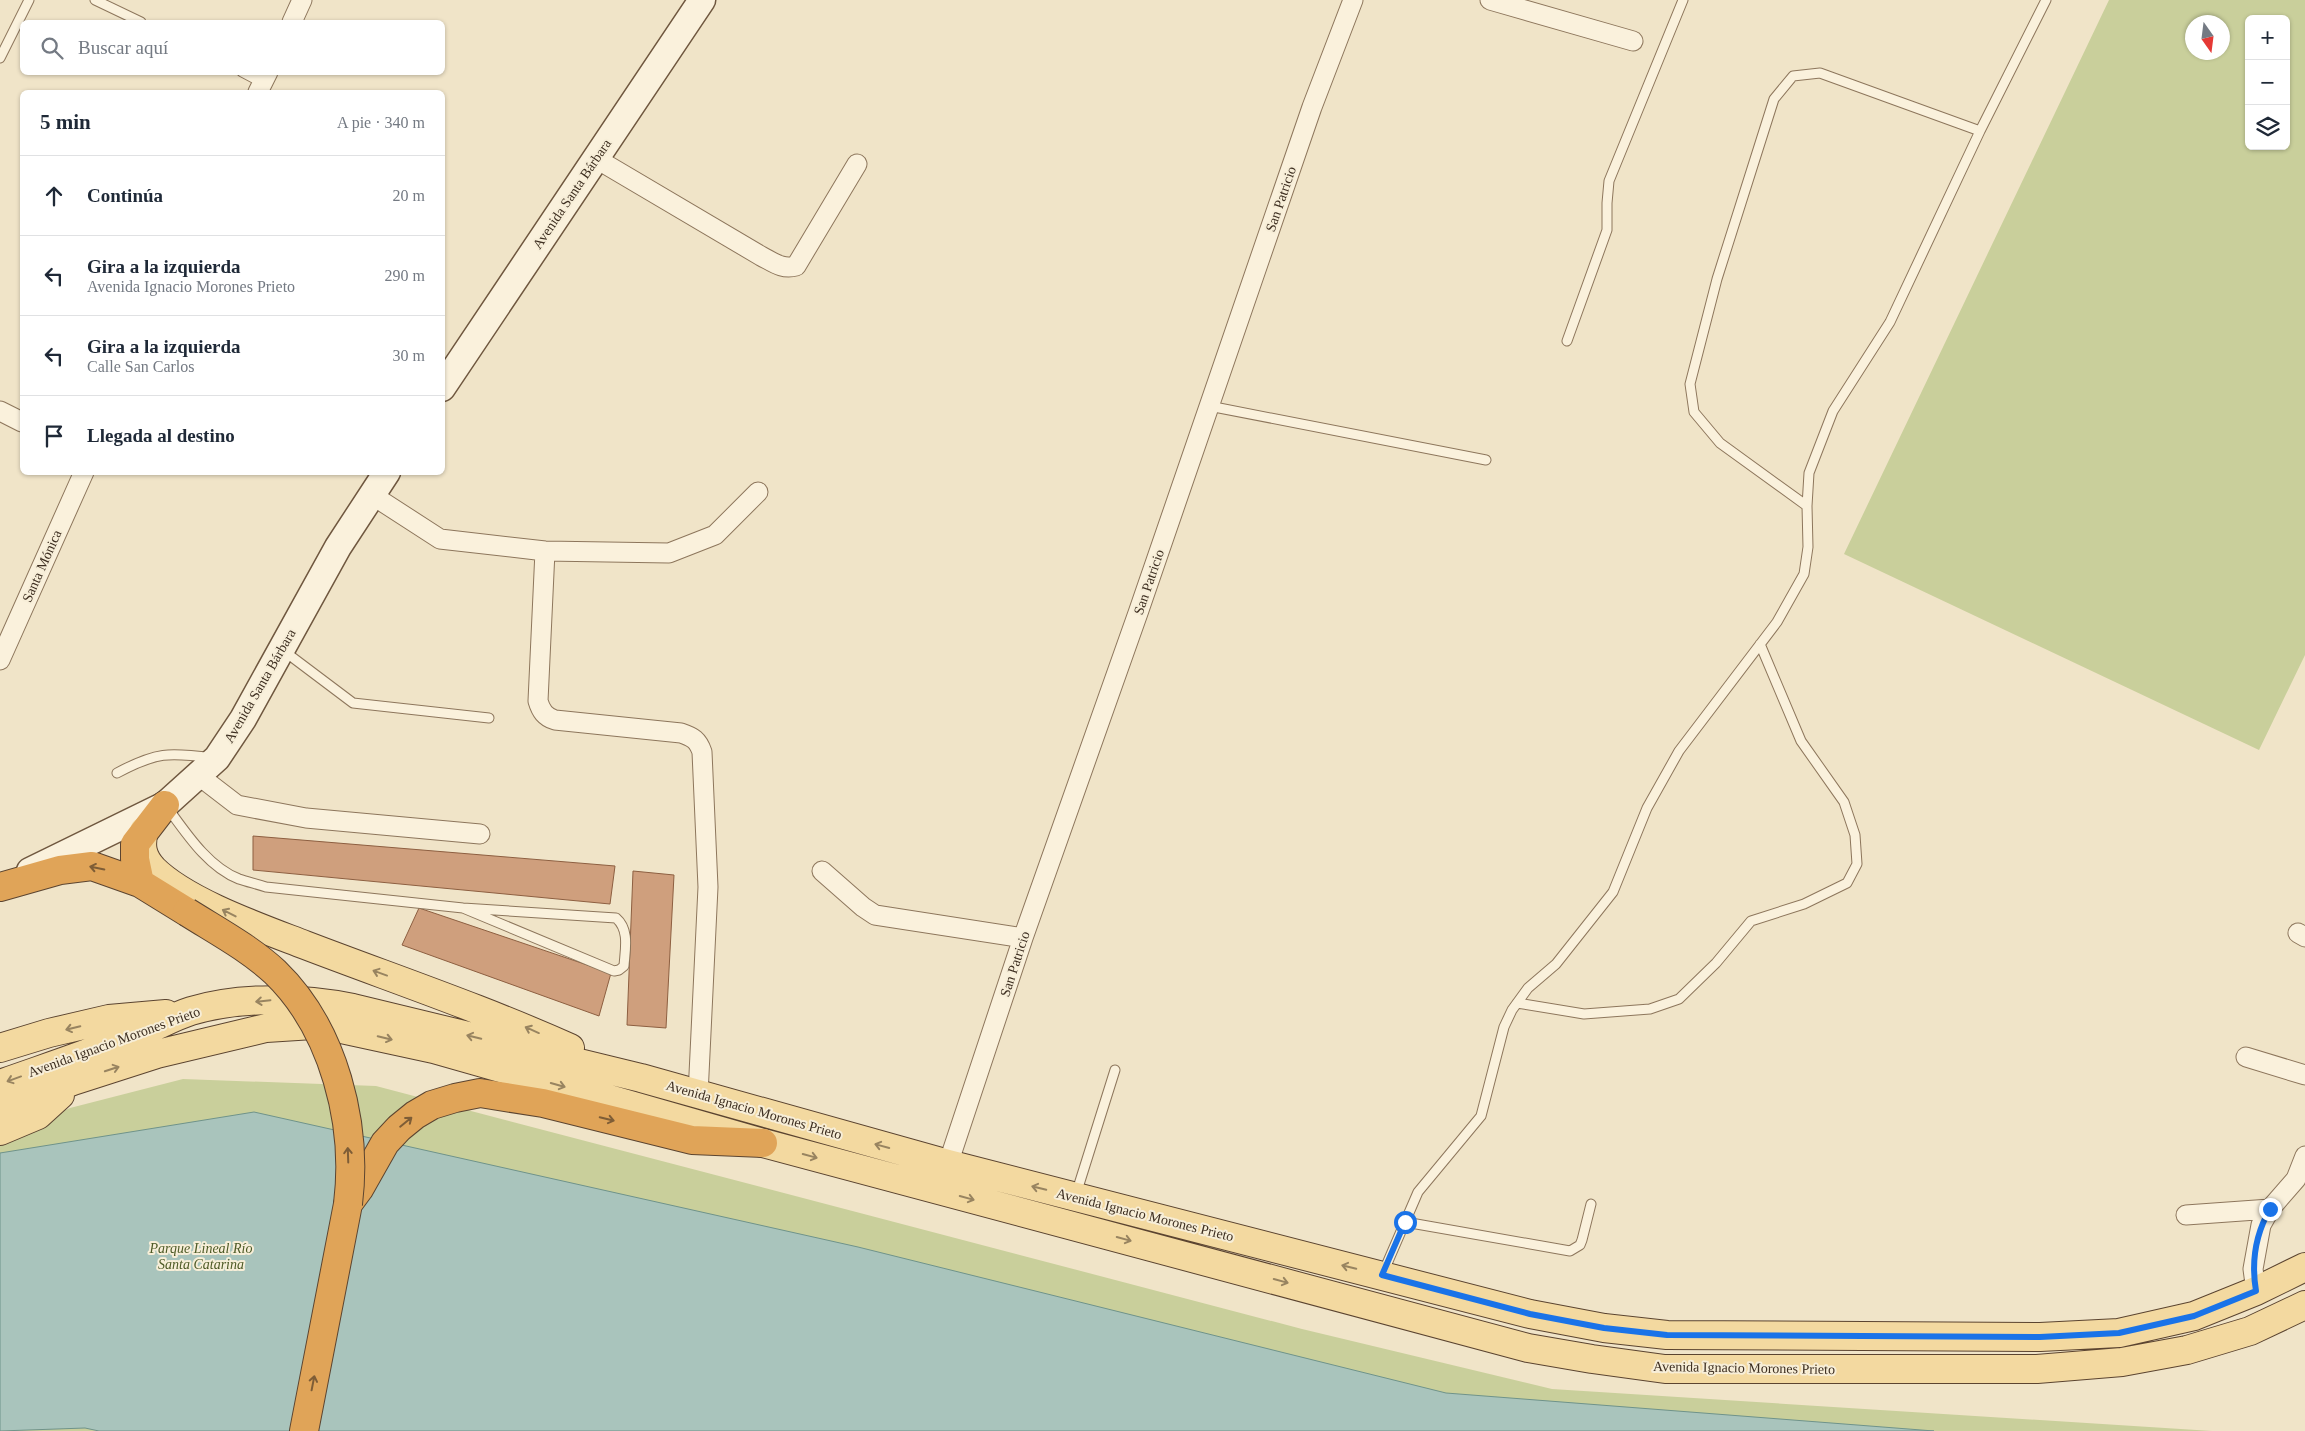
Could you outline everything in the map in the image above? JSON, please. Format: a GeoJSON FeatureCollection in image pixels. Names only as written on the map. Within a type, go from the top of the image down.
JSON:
{"type":"FeatureCollection","features":[{"type":"Feature","properties":{"kind":"highway"},"geometry":{"type":"LineString","coordinates":[[140,883],[134,848],[144,830],[165,805]]}},
{"type":"Feature","properties":{"kind":"highway"},"geometry":{"type":"LineString","coordinates":[[0,886],[60,870],[92,866],[140,883],[254,954],[276,973],[311,1017],[328,1053],[342,1101],[348,1151],[348,1204],[304,1431]]}},
{"type":"Feature","properties":{"kind":"highway"},"geometry":{"type":"LineString","coordinates":[[348,1204],[385,1144],[415,1115],[432,1105],[480,1093],[543,1103],[692,1140],[763,1143]]}},
{"type":"Feature","properties":{"kind":"main road"},"geometry":{"type":"LineString","coordinates":[[144,830],[141,843],[143,855],[153,869],[170,883],[236,917],[508,1020],[641,1078]]}},
{"type":"Feature","properties":{"kind":"main road","name":"Avenida Ignacio Morones Prieto"},"geometry":{"type":"LineString","coordinates":[[0,1084],[140,1034],[190,1011],[213,1006],[273,1000],[316,1001],[353,1008],[641,1078],[948,1164],[1530,1314],[1604,1328],[1667,1335],[2040,1337],[2119,1333],[2194,1316],[2256,1291],[2305,1266]]}},
{"type":"Feature","properties":{"kind":"main road"},"geometry":{"type":"LineString","coordinates":[[0,1048],[109,1019],[190,1011]]}},
{"type":"Feature","properties":{"kind":"main road","name":"Avenida Ignacio Morones Prieto"},"geometry":{"type":"LineString","coordinates":[[0,1109],[73,1081],[157,1054],[266,1028],[314,1025],[337,1028],[434,1049],[763,1143],[1528,1348],[1666,1369],[2037,1369],[2122,1362],[2187,1350],[2250,1330],[2305,1305]]}},
{"type":"Feature","properties":{"kind":"main road"},"geometry":{"type":"LineString","coordinates":[[0,1131],[38,1115],[73,1081]]}},
{"type":"Feature","properties":{"kind":"street"},"geometry":{"type":"LineString","coordinates":[[293,20],[302,0]]}},
{"type":"Feature","properties":{"kind":"street","name":"Avenida Santa Bárbara"},"geometry":{"type":"LineString","coordinates":[[445,383],[702,0]]}},
{"type":"Feature","properties":{"kind":"street","name":"San Patricio"},"geometry":{"type":"LineString","coordinates":[[948,1164],[1023,938],[1312,107],[1353,0]]}},
{"type":"Feature","properties":{"kind":"street"},"geometry":{"type":"LineString","coordinates":[[1490,0],[1633,41]]}},
{"type":"Feature","properties":{"kind":"street"},"geometry":{"type":"LineString","coordinates":[[595,158],[628,180],[783,268],[796,266],[857,164]]}},
{"type":"Feature","properties":{"kind":"street"},"geometry":{"type":"LineString","coordinates":[[0,411],[20,421]]}},
{"type":"Feature","properties":{"kind":"street","name":"Santa Mónica"},"geometry":{"type":"LineString","coordinates":[[0,660],[83,475]]}},
{"type":"Feature","properties":{"kind":"street","name":"Avenida Santa Bárbara"},"geometry":{"type":"LineString","coordinates":[[0,886],[165,805],[207,767],[231,740],[338,546],[385,475]]}},
{"type":"Feature","properties":{"kind":"street"},"geometry":{"type":"LineString","coordinates":[[372,495],[440,539],[545,551],[669,553],[715,536],[758,492]]}},
{"type":"Feature","properties":{"kind":"street"},"geometry":{"type":"LineString","coordinates":[[545,551],[538,701],[543,713],[547,718],[555,720],[681,733],[691,736],[699,742],[702,752],[708,888],[698,1095]]}},
{"type":"Feature","properties":{"kind":"street"},"geometry":{"type":"LineString","coordinates":[[207,767],[236,805],[306,818],[480,834]]}},
{"type":"Feature","properties":{"kind":"street"},"geometry":{"type":"LineString","coordinates":[[822,871],[863,907],[875,915],[1023,938]]}},
{"type":"Feature","properties":{"kind":"street"},"geometry":{"type":"LineString","coordinates":[[2246,1057],[2305,1075]]}},
{"type":"Feature","properties":{"kind":"street"},"geometry":{"type":"LineString","coordinates":[[2256,1291],[2253,1274],[2256,1245],[2261,1225],[2270,1209],[2300,1186],[2305,1156]]}},
{"type":"Feature","properties":{"kind":"street"},"geometry":{"type":"LineString","coordinates":[[2186,1215],[2270,1209]]}},
{"type":"Feature","properties":{"kind":"lane"},"geometry":{"type":"LineString","coordinates":[[0,58],[29,0]]}},
{"type":"Feature","properties":{"kind":"lane"},"geometry":{"type":"LineString","coordinates":[[95,0],[136,20]]}},
{"type":"Feature","properties":{"kind":"lane"},"geometry":{"type":"LineString","coordinates":[[1566,341],[1607,230],[1609,181],[1683,0]]}},
{"type":"Feature","properties":{"kind":"lane"},"geometry":{"type":"LineString","coordinates":[[1382,1275],[1418,1192],[1481,1116],[1504,1027],[1517,1003],[1528,988],[1556,964],[1612,892],[1647,808],[1679,751],[1778,622],[1804,574],[1808,547],[1807,506],[1810,473],[1834,411],[1890,322],[1980,131],[2046,0]]}},
{"type":"Feature","properties":{"kind":"lane"},"geometry":{"type":"LineString","coordinates":[[1807,506],[1720,443],[1694,412],[1690,384],[1717,279],[1774,99],[1793,76],[1820,73],[1980,131]]}},
{"type":"Feature","properties":{"kind":"lane"},"geometry":{"type":"LineString","coordinates":[[248,75],[263,83]]}},
{"type":"Feature","properties":{"kind":"lane"},"geometry":{"type":"LineString","coordinates":[[1209,406],[1486,460]]}},
{"type":"Feature","properties":{"kind":"lane"},"geometry":{"type":"LineString","coordinates":[[1517,1003],[1584,1014],[1650,1009],[1679,999],[1716,963],[1751,921],[1804,904],[1847,883],[1857,864],[1855,835],[1844,802],[1800,741],[1760,644]]}},
{"type":"Feature","properties":{"kind":"lane"},"geometry":{"type":"LineString","coordinates":[[282,649],[353,703],[489,718]]}},
{"type":"Feature","properties":{"kind":"lane"},"geometry":{"type":"LineString","coordinates":[[117,773],[149,757],[177,753],[207,767]]}},
{"type":"Feature","properties":{"kind":"lane"},"geometry":{"type":"LineString","coordinates":[[165,805],[191,841],[212,861],[238,878],[266,886],[463,908],[616,918],[621,922],[626,936],[624,966],[614,971],[463,908]]}},
{"type":"Feature","properties":{"kind":"lane"},"geometry":{"type":"LineString","coordinates":[[1076,1197],[1079,1182],[1116,1070]]}},
{"type":"Feature","properties":{"kind":"lane"},"geometry":{"type":"LineString","coordinates":[[1405,1222],[1570,1251],[1580,1245],[1591,1204]]}},
{"type":"Feature","properties":{"kind":"green space"},"geometry":{"type":"Polygon","coordinates":[[[2109,0],[2305,0],[2305,655],[2259,750],[1844,554],[2109,0]]]}},
{"type":"Feature","properties":{"kind":"green space","name":"Parque Lineal Río Santa Catarina"},"geometry":{"type":"Polygon","coordinates":[[[183,1079],[376,1086],[1302,1329],[1552,1389],[2212,1431],[0,1431],[0,1138],[70,1108],[183,1079]]]}},
{"type":"Feature","properties":{"kind":"water","name":"Parque Lineal Río Santa Catarina"},"geometry":{"type":"Polygon","coordinates":[[[254,1112],[858,1247],[1446,1393],[1934,1431],[99,1431],[85,1428],[0,1431],[0,1153],[254,1112]]]}},
{"type":"Feature","properties":{"kind":"building"},"geometry":{"type":"Polygon","coordinates":[[[253,836],[615,866],[610,904],[253,870],[253,836]]]}},
{"type":"Feature","properties":{"kind":"building"},"geometry":{"type":"Polygon","coordinates":[[[633,871],[674,875],[666,1028],[627,1025],[633,871]]]}},
{"type":"Feature","properties":{"kind":"building"},"geometry":{"type":"Polygon","coordinates":[[[419,908],[611,973],[599,1016],[402,945],[419,908]]]}},
{"type":"Feature","properties":{"kind":"route"},"geometry":{"type":"LineString","coordinates":[[1405,1222],[1382,1275],[1530,1314],[1604,1328],[1667,1335],[2040,1337],[2119,1333],[2194,1316],[2256,1291],[2253,1274],[2256,1245],[2261,1225],[2270,1209]]}}]}
